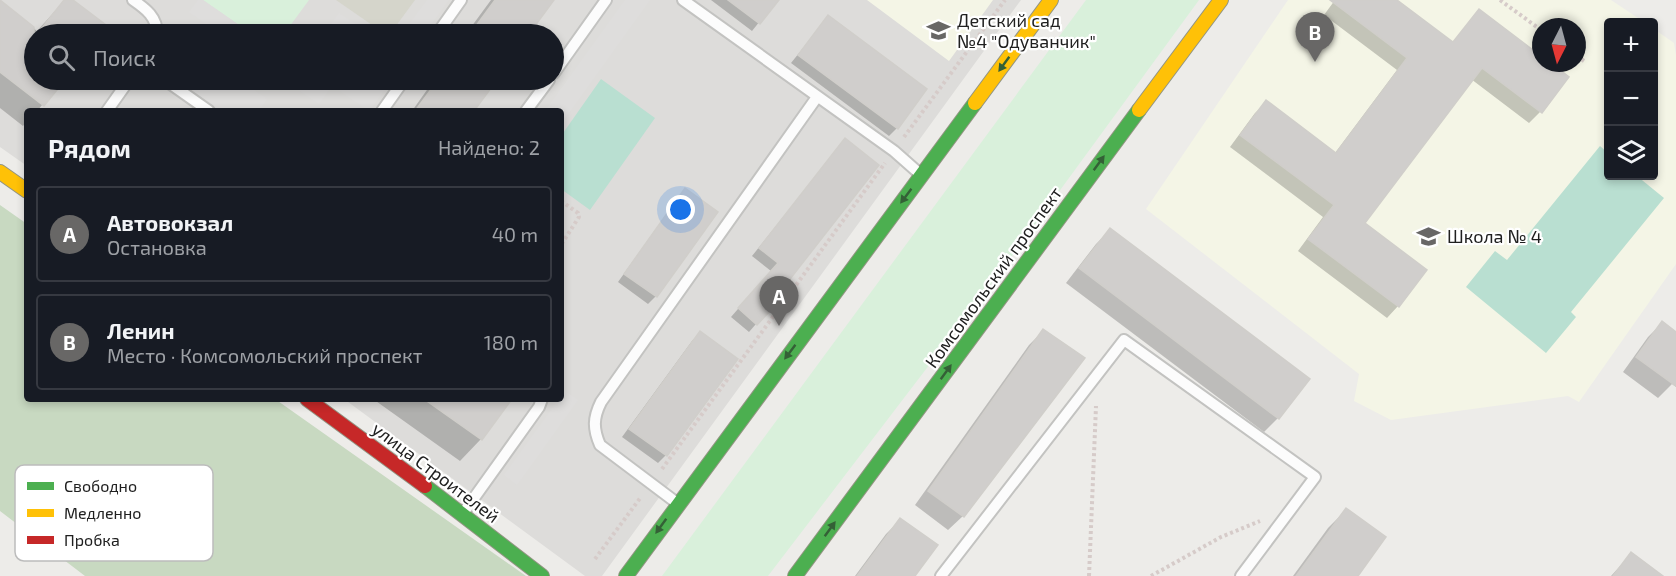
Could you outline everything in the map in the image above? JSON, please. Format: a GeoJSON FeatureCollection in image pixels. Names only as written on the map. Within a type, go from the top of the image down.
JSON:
{"type":"FeatureCollection","features":[{"type":"Feature","properties":{"kind":"main road"},"geometry":{"type":"LineString","coordinates":[[626,576],[1051,0]]}},
{"type":"Feature","properties":{"kind":"main road","name":"Комсомольский проспект"},"geometry":{"type":"LineString","coordinates":[[795,576],[1221,0]]}},
{"type":"Feature","properties":{"kind":"main road"},"geometry":{"type":"LineString","coordinates":[[0,172],[24,189]]}},
{"type":"Feature","properties":{"kind":"main road","name":"улица Строителей"},"geometry":{"type":"LineString","coordinates":[[311,402],[463,514],[542,576]]}},
{"type":"Feature","properties":{"kind":"lane"},"geometry":{"type":"LineString","coordinates":[[133,0],[147,10],[156,24]]}},
{"type":"Feature","properties":{"kind":"lane"},"geometry":{"type":"LineString","coordinates":[[443,24],[461,0]]}},
{"type":"Feature","properties":{"kind":"lane"},"geometry":{"type":"LineString","coordinates":[[564,59],[606,0]]}},
{"type":"Feature","properties":{"kind":"lane"},"geometry":{"type":"LineString","coordinates":[[683,0],[894,151],[922,176]]}},
{"type":"Feature","properties":{"kind":"lane"},"geometry":{"type":"LineString","coordinates":[[109,108],[122,90]]}},
{"type":"Feature","properties":{"kind":"lane"},"geometry":{"type":"LineString","coordinates":[[179,90],[205,108]]}},
{"type":"Feature","properties":{"kind":"lane"},"geometry":{"type":"LineString","coordinates":[[384,108],[397,90]]}},
{"type":"Feature","properties":{"kind":"lane"},"geometry":{"type":"LineString","coordinates":[[528,108],[542,90]]}},
{"type":"Feature","properties":{"kind":"lane"},"geometry":{"type":"LineString","coordinates":[[678,503],[600,445],[596,435],[595,414],[601,402],[817,97]]}},
{"type":"Feature","properties":{"kind":"lane"},"geometry":{"type":"LineString","coordinates":[[941,576],[1124,340],[1315,477],[1241,576]]}},
{"type":"Feature","properties":{"kind":"lane"},"geometry":{"type":"LineString","coordinates":[[463,514],[541,402]]}},
{"type":"Feature","properties":{"kind":"path"},"geometry":{"type":"LineString","coordinates":[[595,559],[1005,0]]}},
{"type":"Feature","properties":{"kind":"path"},"geometry":{"type":"LineString","coordinates":[[1500,0],[1532,23]]}},
{"type":"Feature","properties":{"kind":"path"},"geometry":{"type":"LineString","coordinates":[[564,203],[578,213],[579,217],[564,240]]}},
{"type":"Feature","properties":{"kind":"path"},"geometry":{"type":"LineString","coordinates":[[1089,576],[1096,426],[1095,377]]}},
{"type":"Feature","properties":{"kind":"path"},"geometry":{"type":"LineString","coordinates":[[1151,576],[1221,537],[1261,521]]}},
{"type":"Feature","properties":{"kind":"shaded area"},"geometry":{"type":"Polygon","coordinates":[[[0,0],[1021,0],[602,576],[585,576],[348,402],[564,402],[564,108],[24,108],[24,164],[0,147],[0,0]]]}},
{"type":"Feature","properties":{"kind":"shaded area"},"geometry":{"type":"Polygon","coordinates":[[[198,0],[203,0],[238,24],[206,24],[189,12],[198,0]]]}},
{"type":"Feature","properties":{"kind":"shaded area"},"geometry":{"type":"Polygon","coordinates":[[[336,0],[415,0],[397,24],[371,24],[336,0]]]}},
{"type":"Feature","properties":{"kind":"shaded area"},"geometry":{"type":"Polygon","coordinates":[[[427,0],[449,0],[431,24],[409,24],[427,0]]]}},
{"type":"Feature","properties":{"kind":"shaded area"},"geometry":{"type":"Polygon","coordinates":[[[625,0],[650,0],[564,120],[564,108],[547,108],[560,90],[564,90],[564,85],[625,0]]]}},
{"type":"Feature","properties":{"kind":"shaded area","name":"Детский сад №4 \"Одуванчик\""},"geometry":{"type":"Polygon","coordinates":[[[867,0],[993,0],[949,61],[867,0]]]}},
{"type":"Feature","properties":{"kind":"shaded area","name":"Школа № 4"},"geometry":{"type":"Polygon","coordinates":[[[1288,0],[1611,0],[1638,18],[1604,18],[1604,180],[1658,180],[1658,32],[1674,43],[1676,55],[1676,264],[1579,402],[1568,396],[1391,420],[1354,401],[1359,374],[1146,209],[1288,0]]]}},
{"type":"Feature","properties":{"kind":"shaded area"},"geometry":{"type":"Polygon","coordinates":[[[339,13],[355,24],[331,24],[339,13]]]}},
{"type":"Feature","properties":{"kind":"shaded area"},"geometry":{"type":"Polygon","coordinates":[[[190,90],[254,90],[267,99],[261,108],[216,108],[190,90]]]}},
{"type":"Feature","properties":{"kind":"shaded area"},"geometry":{"type":"Polygon","coordinates":[[[299,90],[329,90],[319,104],[299,90]]]}},
{"type":"Feature","properties":{"kind":"shaded area"},"geometry":{"type":"Polygon","coordinates":[[[339,90],[385,90],[371,108],[365,108],[339,90]]]}},
{"type":"Feature","properties":{"kind":"shaded area"},"geometry":{"type":"Polygon","coordinates":[[[565,391],[578,400],[517,485],[504,475],[557,402],[564,402],[565,391]]]}},
{"type":"Feature","properties":{"kind":"green space"},"geometry":{"type":"Polygon","coordinates":[[[203,0],[309,0],[291,24],[238,24],[203,0]]]}},
{"type":"Feature","properties":{"kind":"green space"},"geometry":{"type":"Polygon","coordinates":[[[1086,0],[1199,0],[1001,271],[768,576],[662,576],[1086,0]]]}},
{"type":"Feature","properties":{"kind":"green space"},"geometry":{"type":"Polygon","coordinates":[[[601,79],[655,118],[590,210],[564,191],[564,132],[601,79]]]}},
{"type":"Feature","properties":{"kind":"green space"},"geometry":{"type":"Polygon","coordinates":[[[1600,146],[1604,150],[1604,180],[1642,180],[1664,198],[1571,312],[1576,317],[1546,353],[1466,287],[1495,251],[1507,260],[1600,146]]]}},
{"type":"Feature","properties":{"kind":"green space"},"geometry":{"type":"Polygon","coordinates":[[[0,205],[24,222],[24,402],[279,402],[526,576],[85,576],[65,561],[213,561],[213,465],[15,465],[15,522],[0,511],[0,205]]]}},
{"type":"Feature","properties":{"kind":"building"},"geometry":{"type":"Polygon","coordinates":[[[0,0],[30,24],[24,24],[24,90],[57,90],[44,106],[0,72],[0,0]]]}},
{"type":"Feature","properties":{"kind":"building"},"geometry":{"type":"Polygon","coordinates":[[[64,0],[73,0],[105,24],[45,24],[64,0]]]}},
{"type":"Feature","properties":{"kind":"building"},"geometry":{"type":"Polygon","coordinates":[[[495,0],[554,0],[536,24],[477,24],[495,0]]]}},
{"type":"Feature","properties":{"kind":"building"},"geometry":{"type":"Polygon","coordinates":[[[728,0],[779,0],[760,24],[728,0]]]}},
{"type":"Feature","properties":{"kind":"building"},"geometry":{"type":"Polygon","coordinates":[[[1330,0],[1397,0],[1453,42],[1479,9],[1532,49],[1532,72],[1563,72],[1569,77],[1542,113],[1482,68],[1365,223],[1427,270],[1399,307],[1308,239],[1334,205],[1240,135],[1266,100],[1336,153],[1407,58],[1330,0]]]}},
{"type":"Feature","properties":{"kind":"building"},"geometry":{"type":"Polygon","coordinates":[[[828,15],[927,89],[898,129],[798,55],[828,15]]]}},
{"type":"Feature","properties":{"kind":"building"},"geometry":{"type":"Polygon","coordinates":[[[431,90],[490,90],[476,108],[417,108],[431,90]]]}},
{"type":"Feature","properties":{"kind":"building"},"geometry":{"type":"Polygon","coordinates":[[[845,138],[879,165],[776,297],[780,300],[757,325],[738,308],[778,263],[759,248],[845,138]]]}},
{"type":"Feature","properties":{"kind":"building"},"geometry":{"type":"Polygon","coordinates":[[[685,188],[718,212],[657,297],[624,274],[685,188]]]}},
{"type":"Feature","properties":{"kind":"building"},"geometry":{"type":"Polygon","coordinates":[[[1110,228],[1310,379],[1279,419],[1079,268],[1110,228]]]}},
{"type":"Feature","properties":{"kind":"building"},"geometry":{"type":"Polygon","coordinates":[[[1662,321],[1676,332],[1676,386],[1636,357],[1662,321]]]}},
{"type":"Feature","properties":{"kind":"building"},"geometry":{"type":"Polygon","coordinates":[[[1043,329],[1085,358],[964,517],[928,491],[1043,329]]]}},
{"type":"Feature","properties":{"kind":"building"},"geometry":{"type":"Polygon","coordinates":[[[700,331],[738,359],[667,456],[629,429],[700,331]]]}},
{"type":"Feature","properties":{"kind":"building"},"geometry":{"type":"Polygon","coordinates":[[[428,402],[510,402],[482,440],[428,402]]]}},
{"type":"Feature","properties":{"kind":"building"},"geometry":{"type":"Polygon","coordinates":[[[1346,508],[1386,537],[1358,576],[1296,576],[1346,508]]]}},
{"type":"Feature","properties":{"kind":"building"},"geometry":{"type":"Polygon","coordinates":[[[900,518],[938,545],[915,576],[857,576],[900,518]]]}},
{"type":"Feature","properties":{"kind":"building"},"geometry":{"type":"Polygon","coordinates":[[[1631,552],[1663,576],[1613,576],[1631,552]]]}},
{"type":"Feature","properties":{"kind":"traffic: fast"},"geometry":{"type":"LineString","coordinates":[[626,576],[975,103]]}},
{"type":"Feature","properties":{"kind":"traffic: fast"},"geometry":{"type":"LineString","coordinates":[[795,576],[1139,110]]}},
{"type":"Feature","properties":{"kind":"traffic: fast"},"geometry":{"type":"LineString","coordinates":[[425,486],[542,576]]}},
{"type":"Feature","properties":{"kind":"traffic: slow"},"geometry":{"type":"LineString","coordinates":[[975,103],[1051,0]]}},
{"type":"Feature","properties":{"kind":"traffic: slow"},"geometry":{"type":"LineString","coordinates":[[1139,110],[1221,0]]}},
{"type":"Feature","properties":{"kind":"traffic: slow"},"geometry":{"type":"LineString","coordinates":[[0,172],[24,189]]}},
{"type":"Feature","properties":{"kind":"traffic: jam"},"geometry":{"type":"LineString","coordinates":[[311,402],[425,486]]}},
{"type":"Feature","properties":{"kind":"place","name":"Детский сад №4 \"Одуванчик\""},"geometry":{"type":"Point","coordinates":[939,30]}},
{"type":"Feature","properties":{"kind":"place","name":"Ленин"},"geometry":{"type":"Point","coordinates":[1315,62]}},
{"type":"Feature","properties":{"kind":"place","name":"Школа № 4"},"geometry":{"type":"Point","coordinates":[1429,236]}},
{"type":"Feature","properties":{"kind":"place","name":"Автовокзал"},"geometry":{"type":"Point","coordinates":[779,326]}}]}
